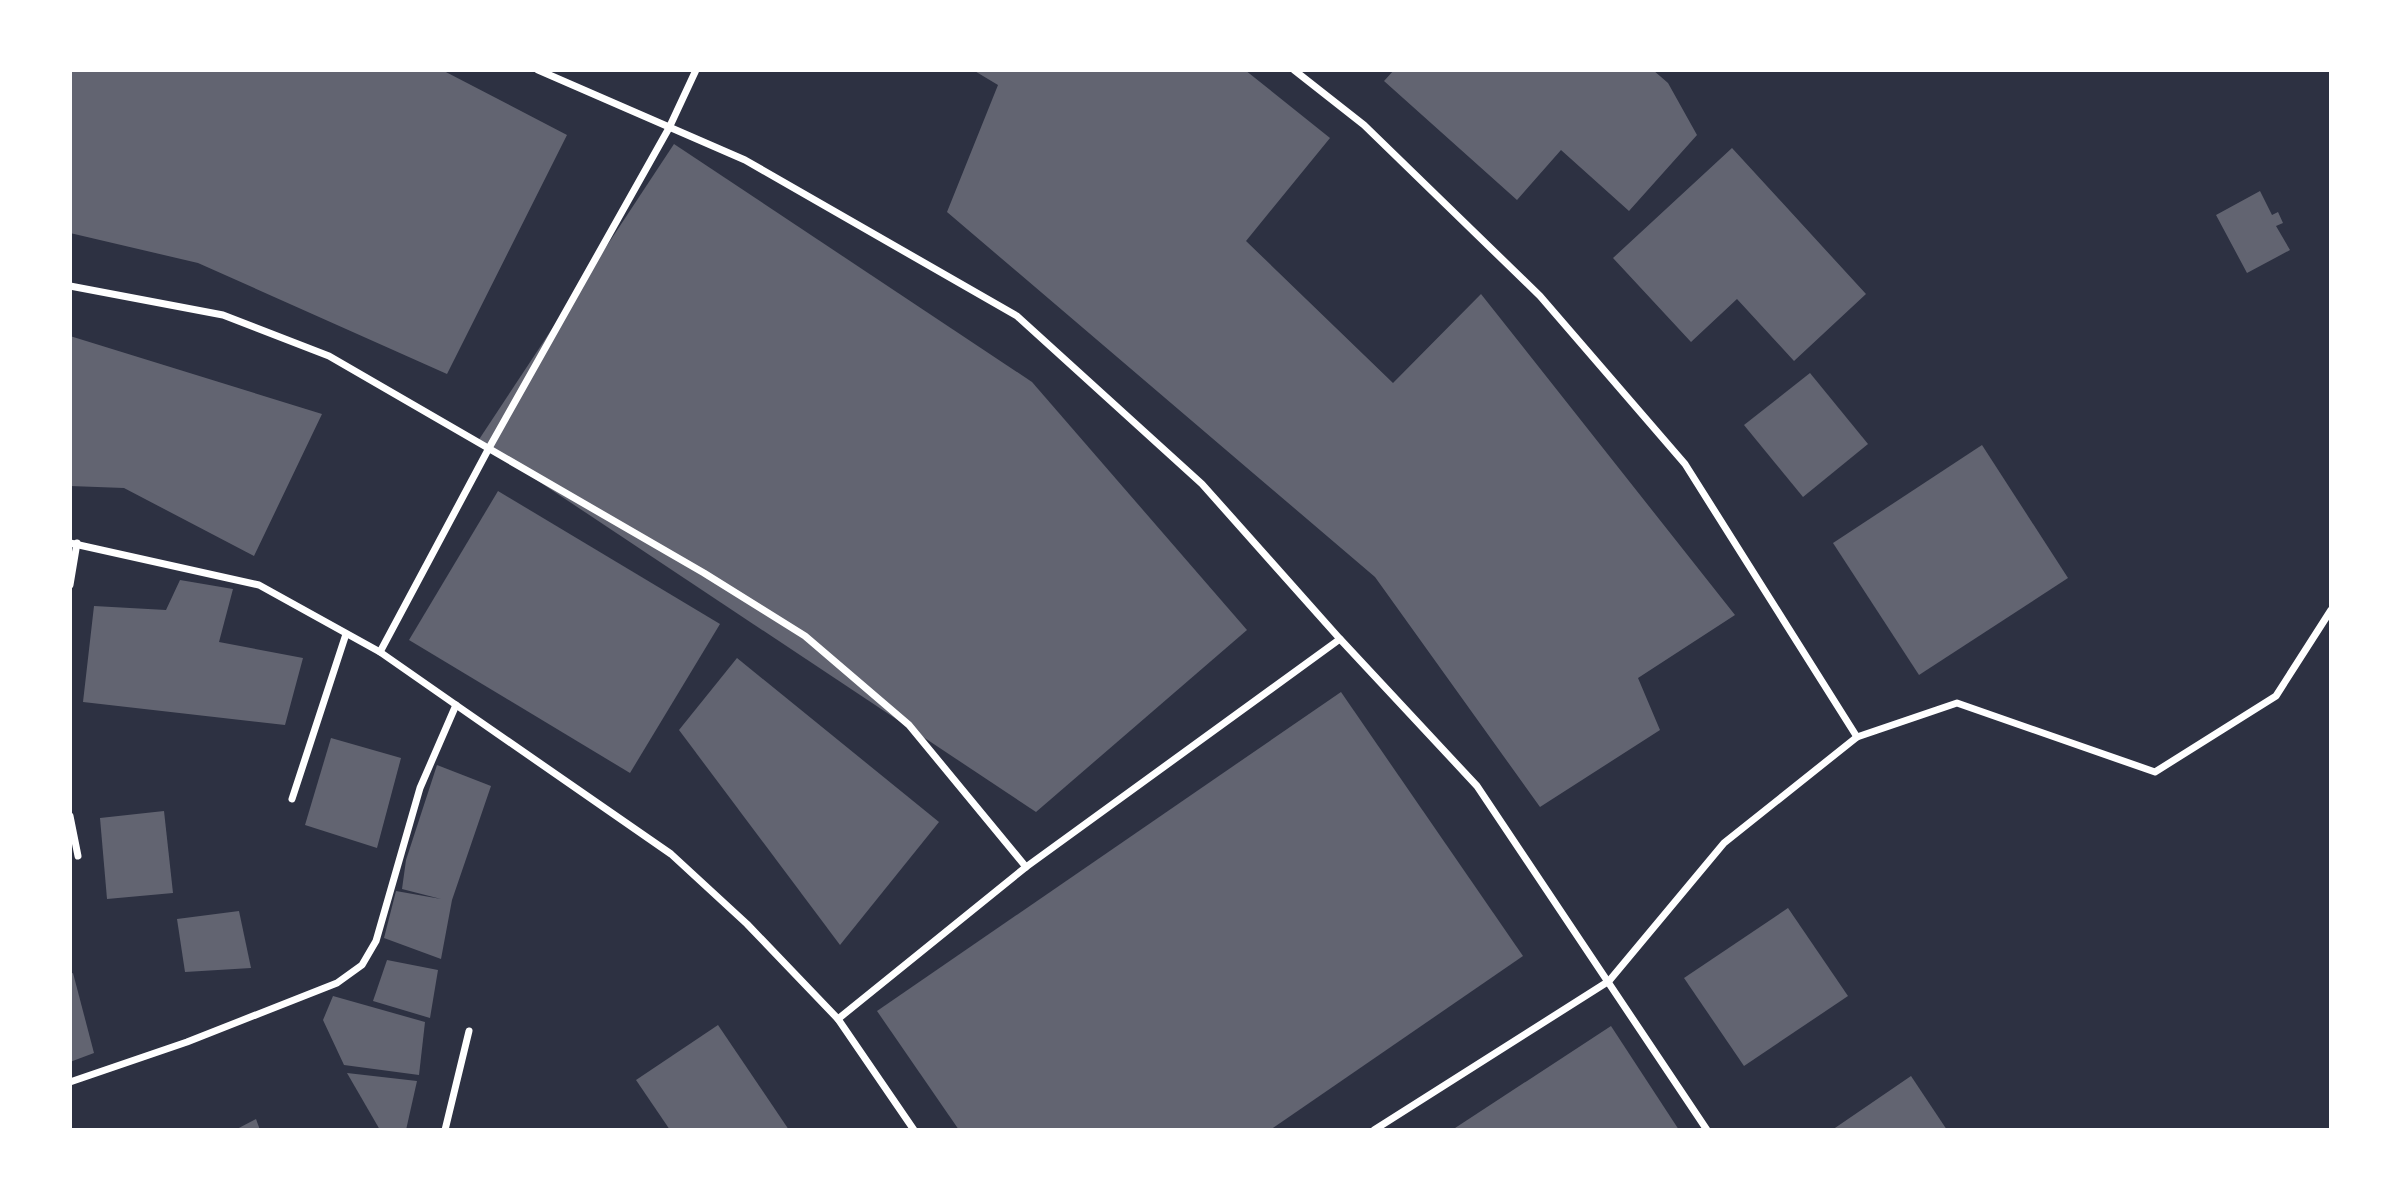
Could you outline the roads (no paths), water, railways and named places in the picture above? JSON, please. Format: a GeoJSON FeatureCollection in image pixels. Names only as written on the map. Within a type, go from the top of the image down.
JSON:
{"type":"FeatureCollection","features":[{"type":"Feature","properties":{"kind":"street"},"geometry":{"type":"LineString","coordinates":[[538,70],[745,160],[1017,316],[1202,484],[1340,639],[1477,786],[1707,1130]]}},
{"type":"Feature","properties":{"kind":"street"},"geometry":{"type":"LineString","coordinates":[[380,652],[489,448],[668,128],[696,70]]}},
{"type":"Feature","properties":{"kind":"street"},"geometry":{"type":"LineString","coordinates":[[1294,70],[1364,125],[1540,296],[1685,464],[1857,737]]}},
{"type":"Feature","properties":{"kind":"street"},"geometry":{"type":"LineString","coordinates":[[70,286],[223,315],[329,356],[704,573],[805,636],[909,725],[1026,867]]}},
{"type":"Feature","properties":{"kind":"street"},"geometry":{"type":"LineString","coordinates":[[70,585],[74,543],[259,586],[380,652],[671,855],[747,923],[838,1019],[914,1130]]}},
{"type":"Feature","properties":{"kind":"street"},"geometry":{"type":"LineString","coordinates":[[1374,1130],[1609,981],[1724,843],[1857,737],[1957,703],[2155,772],[2276,695],[2331,610]]}},
{"type":"Feature","properties":{"kind":"street"},"geometry":{"type":"LineString","coordinates":[[292,799],[346,634]]}},
{"type":"Feature","properties":{"kind":"street"},"geometry":{"type":"LineString","coordinates":[[838,1019],[1026,867],[1340,639]]}},
{"type":"Feature","properties":{"kind":"street"},"geometry":{"type":"LineString","coordinates":[[70,1082],[187,1042],[337,983],[362,965],[376,941],[420,788],[456,705]]}},
{"type":"Feature","properties":{"kind":"street"},"geometry":{"type":"LineString","coordinates":[[70,816],[78,856]]}},
{"type":"Feature","properties":{"kind":"street"},"geometry":{"type":"LineString","coordinates":[[445,1130],[469,1031]]}}]}
